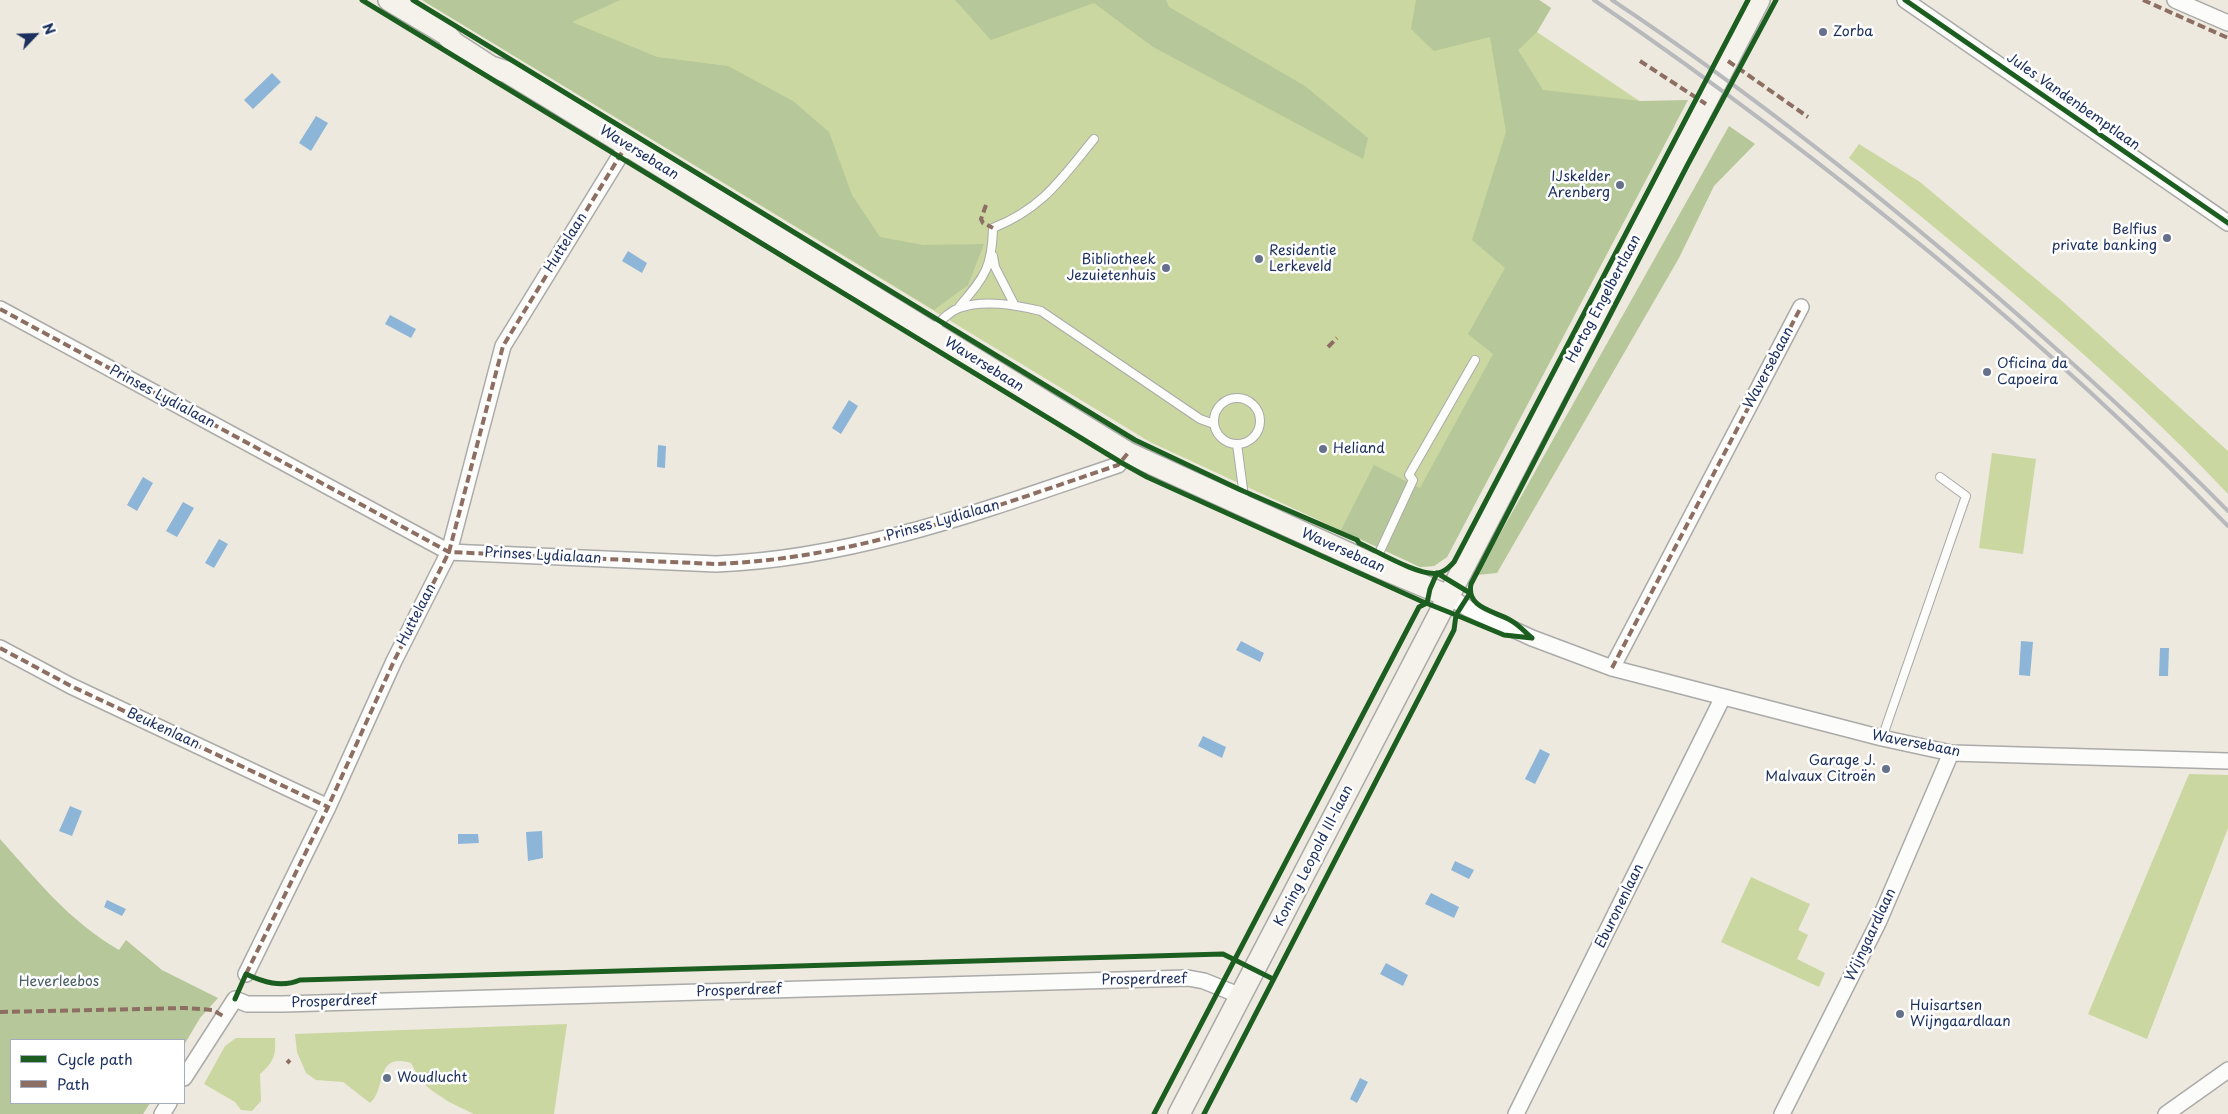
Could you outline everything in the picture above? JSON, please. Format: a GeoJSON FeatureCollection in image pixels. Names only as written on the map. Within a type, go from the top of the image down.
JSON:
{"type":"FeatureCollection","features":[{"type":"Feature","properties":{"kind":"street","name":"Waversebaan"},"geometry":{"type":"LineString","coordinates":[[389,0],[446,34],[454,43],[490,67],[507,72],[1128,453],[1374,565],[1448,596],[1470,609],[1532,638],[1612,668],[1882,738],[1951,753],[2228,761]]}},
{"type":"Feature","properties":{"kind":"street","name":"Hertog Engelbertlaan"},"geometry":{"type":"LineString","coordinates":[[1448,596],[1759,0]]}},
{"type":"Feature","properties":{"kind":"street","name":"Jules Vandenbemptlaan"},"geometry":{"type":"LineString","coordinates":[[1905,0],[2228,224]]}},
{"type":"Feature","properties":{"kind":"street"},"geometry":{"type":"LineString","coordinates":[[2174,0],[2228,23]]}},
{"type":"Feature","properties":{"kind":"street","name":"Huttelaan"},"geometry":{"type":"LineString","coordinates":[[246,974],[328,807],[394,661],[449,552],[503,346],[626,146]]}},
{"type":"Feature","properties":{"kind":"street","name":"Waversebaan"},"geometry":{"type":"LineString","coordinates":[[1612,668],[1801,307]]}},
{"type":"Feature","properties":{"kind":"street","name":"Prinses Lydialaan"},"geometry":{"type":"LineString","coordinates":[[0,309],[449,552],[716,564],[746,563],[848,547],[919,529],[1118,465],[1128,453]]}},
{"type":"Feature","properties":{"kind":"street","name":"Koning Leopold III-laan"},"geometry":{"type":"LineString","coordinates":[[1179,1114],[1448,596]]}},
{"type":"Feature","properties":{"kind":"street","name":"Beukenlaan"},"geometry":{"type":"LineString","coordinates":[[0,648],[71,686],[328,807]]}},
{"type":"Feature","properties":{"kind":"street","name":"Eburonenlaan"},"geometry":{"type":"LineString","coordinates":[[1516,1114],[1723,698]]}},
{"type":"Feature","properties":{"kind":"street","name":"Wijngaardlaan"},"geometry":{"type":"LineString","coordinates":[[1782,1114],[1878,924],[1951,753]]}},
{"type":"Feature","properties":{"kind":"street","name":"Prosperdreef"},"geometry":{"type":"LineString","coordinates":[[185,1076],[235,998],[247,1004],[283,1004],[1188,978],[1204,981],[1241,996]]}},
{"type":"Feature","properties":{"kind":"street"},"geometry":{"type":"LineString","coordinates":[[2166,1114],[2228,1070]]}},
{"type":"Feature","properties":{"kind":"lane"},"geometry":{"type":"LineString","coordinates":[[1014,304],[995,267],[993,228],[1016,219],[1048,195],[1094,139]]}},
{"type":"Feature","properties":{"kind":"lane"},"geometry":{"type":"LineString","coordinates":[[930,332],[948,314],[959,307],[982,280],[993,255]]}},
{"type":"Feature","properties":{"kind":"lane"},"geometry":{"type":"LineString","coordinates":[[959,307],[1014,304],[1041,311],[1200,420],[1214,424]]}},
{"type":"Feature","properties":{"kind":"lane"},"geometry":{"type":"LineString","coordinates":[[1374,565],[1413,480],[1409,475],[1475,360]]}},
{"type":"Feature","properties":{"kind":"lane"},"geometry":{"type":"LineString","coordinates":[[1237,397],[1251,402],[1259,414],[1259,428],[1251,440],[1237,444],[1224,440],[1216,431],[1214,416],[1222,402],[1237,397]]}},
{"type":"Feature","properties":{"kind":"lane"},"geometry":{"type":"LineString","coordinates":[[1237,444],[1245,506]]}},
{"type":"Feature","properties":{"kind":"lane"},"geometry":{"type":"LineString","coordinates":[[1882,738],[1966,496],[1940,477]]}},
{"type":"Feature","properties":{"kind":"green space"},"geometry":{"type":"Polygon","coordinates":[[[422,0],[620,0],[572,22],[657,57],[728,66],[793,101],[829,132],[852,195],[880,237],[923,245],[984,244],[968,285],[934,310],[422,0]]]}},
{"type":"Feature","properties":{"kind":"green space"},"geometry":{"type":"Polygon","coordinates":[[[426,0],[1539,0],[1551,8],[1537,32],[1675,125],[1447,557],[1434,566],[1420,567],[1150,442],[425,2],[426,0]]]}},
{"type":"Feature","properties":{"kind":"green space"},"geometry":{"type":"Polygon","coordinates":[[[955,0],[1166,0],[1169,7],[1305,86],[1368,138],[1363,159],[1153,47],[1094,3],[991,40],[955,0]]]}},
{"type":"Feature","properties":{"kind":"green space"},"geometry":{"type":"Polygon","coordinates":[[[1416,0],[1539,0],[1551,8],[1537,32],[1518,50],[1543,90],[1640,101],[1688,100],[1447,557],[1434,566],[1420,567],[1341,530],[1374,465],[1420,488],[1493,354],[1468,334],[1505,268],[1472,240],[1506,132],[1490,37],[1434,51],[1411,29],[1416,0]]]}},
{"type":"Feature","properties":{"kind":"green space"},"geometry":{"type":"Polygon","coordinates":[[[1729,126],[1755,144],[1714,186],[1679,258],[1497,573],[1477,575],[1729,126]]]}},
{"type":"Feature","properties":{"kind":"green space"},"geometry":{"type":"Polygon","coordinates":[[[1859,144],[1920,182],[2062,301],[2228,451],[2228,494],[2184,449],[2092,362],[1996,278],[1849,158],[1859,144]]]}},
{"type":"Feature","properties":{"kind":"green space"},"geometry":{"type":"Polygon","coordinates":[[[1992,453],[2036,459],[2023,554],[1979,548],[1992,453]]]}},
{"type":"Feature","properties":{"kind":"green space"},"geometry":{"type":"Polygon","coordinates":[[[2189,774],[2228,775],[2228,828],[2147,1039],[2088,1014],[2189,774]]]}},
{"type":"Feature","properties":{"kind":"green space","name":"Heverleebos"},"geometry":{"type":"Polygon","coordinates":[[[0,839],[55,899],[101,939],[119,950],[126,940],[162,970],[218,998],[200,1018],[185,1043],[185,1039],[10,1039],[10,1104],[149,1104],[143,1114],[0,1114],[0,839]]]}},
{"type":"Feature","properties":{"kind":"green space"},"geometry":{"type":"Polygon","coordinates":[[[1751,877],[1810,904],[1798,930],[1808,935],[1797,959],[1825,973],[1819,987],[1721,942],[1751,877]]]}},
{"type":"Feature","properties":{"kind":"green space"},"geometry":{"type":"Polygon","coordinates":[[[567,1024],[554,1114],[474,1114],[449,1102],[431,1090],[420,1080],[411,1063],[399,1061],[391,1063],[386,1067],[375,1097],[370,1103],[343,1082],[316,1080],[306,1073],[297,1052],[295,1034],[567,1024]]]}},
{"type":"Feature","properties":{"kind":"green space"},"geometry":{"type":"Polygon","coordinates":[[[236,1038],[275,1038],[273,1058],[260,1074],[261,1101],[252,1111],[241,1110],[235,1102],[204,1084],[225,1046],[236,1038]]]}},
{"type":"Feature","properties":{"kind":"water"},"geometry":{"type":"Polygon","coordinates":[[[272,73],[281,82],[253,109],[244,100],[272,73]]]}},
{"type":"Feature","properties":{"kind":"water"},"geometry":{"type":"Polygon","coordinates":[[[316,116],[328,123],[311,151],[299,143],[316,116]]]}},
{"type":"Feature","properties":{"kind":"water"},"geometry":{"type":"Polygon","coordinates":[[[628,251],[647,263],[642,273],[622,261],[628,251]]]}},
{"type":"Feature","properties":{"kind":"water"},"geometry":{"type":"Polygon","coordinates":[[[390,315],[416,329],[411,338],[385,324],[390,315]]]}},
{"type":"Feature","properties":{"kind":"water"},"geometry":{"type":"Polygon","coordinates":[[[849,400],[858,406],[841,434],[832,428],[849,400]]]}},
{"type":"Feature","properties":{"kind":"water"},"geometry":{"type":"Polygon","coordinates":[[[658,445],[666,446],[665,468],[657,467],[658,445]]]}},
{"type":"Feature","properties":{"kind":"water"},"geometry":{"type":"Polygon","coordinates":[[[143,477],[153,483],[137,511],[127,505],[143,477]]]}},
{"type":"Feature","properties":{"kind":"water"},"geometry":{"type":"Polygon","coordinates":[[[183,502],[194,508],[177,537],[166,531],[183,502]]]}},
{"type":"Feature","properties":{"kind":"water"},"geometry":{"type":"Polygon","coordinates":[[[219,539],[228,544],[214,568],[205,563],[219,539]]]}},
{"type":"Feature","properties":{"kind":"water"},"geometry":{"type":"Polygon","coordinates":[[[1241,641],[1264,653],[1260,662],[1236,650],[1241,641]]]}},
{"type":"Feature","properties":{"kind":"water"},"geometry":{"type":"Polygon","coordinates":[[[2021,641],[2033,642],[2030,676],[2019,675],[2021,641]]]}},
{"type":"Feature","properties":{"kind":"water"},"geometry":{"type":"Polygon","coordinates":[[[2160,648],[2169,648],[2168,676],[2159,676],[2160,648]]]}},
{"type":"Feature","properties":{"kind":"water"},"geometry":{"type":"Polygon","coordinates":[[[1203,736],[1226,747],[1222,758],[1198,746],[1203,736]]]}},
{"type":"Feature","properties":{"kind":"water"},"geometry":{"type":"Polygon","coordinates":[[[1540,749],[1550,754],[1535,784],[1525,779],[1540,749]]]}},
{"type":"Feature","properties":{"kind":"water"},"geometry":{"type":"Polygon","coordinates":[[[70,806],[82,811],[72,836],[59,831],[70,806]]]}},
{"type":"Feature","properties":{"kind":"water"},"geometry":{"type":"Polygon","coordinates":[[[542,831],[543,858],[528,861],[526,832],[542,831]]]}},
{"type":"Feature","properties":{"kind":"water"},"geometry":{"type":"Polygon","coordinates":[[[458,834],[478,834],[479,843],[458,844],[458,834]]]}},
{"type":"Feature","properties":{"kind":"water"},"geometry":{"type":"Polygon","coordinates":[[[1455,861],[1474,870],[1469,879],[1451,870],[1455,861]]]}},
{"type":"Feature","properties":{"kind":"water"},"geometry":{"type":"Polygon","coordinates":[[[1431,893],[1459,907],[1454,918],[1425,904],[1431,893]]]}},
{"type":"Feature","properties":{"kind":"water"},"geometry":{"type":"Polygon","coordinates":[[[107,900],[126,909],[122,916],[104,907],[107,900]]]}},
{"type":"Feature","properties":{"kind":"water"},"geometry":{"type":"Polygon","coordinates":[[[1386,963],[1408,975],[1403,986],[1380,974],[1386,963]]]}},
{"type":"Feature","properties":{"kind":"water"},"geometry":{"type":"Polygon","coordinates":[[[1360,1078],[1368,1082],[1357,1103],[1350,1099],[1360,1078]]]}},
{"type":"Feature","properties":{"kind":"railway"},"geometry":{"type":"LineString","coordinates":[[1594,0],[1761,120],[1924,247],[2080,382],[2228,526]]}},
{"type":"Feature","properties":{"kind":"railway"},"geometry":{"type":"LineString","coordinates":[[1612,0],[1720,75],[1772,114],[1926,236],[2103,391],[2228,511]]}},
{"type":"Feature","properties":{"kind":"marked path"},"geometry":{"type":"LineString","coordinates":[[2143,0],[2228,38]]}},
{"type":"Feature","properties":{"kind":"marked path"},"geometry":{"type":"LineString","coordinates":[[1640,61],[1706,104]]}},
{"type":"Feature","properties":{"kind":"marked path"},"geometry":{"type":"LineString","coordinates":[[1728,61],[1808,117]]}},
{"type":"Feature","properties":{"kind":"marked path"},"geometry":{"type":"LineString","coordinates":[[246,974],[328,807],[394,661],[449,552],[503,346],[626,146]]}},
{"type":"Feature","properties":{"kind":"marked path"},"geometry":{"type":"LineString","coordinates":[[986,205],[981,219],[983,223],[993,228]]}},
{"type":"Feature","properties":{"kind":"marked path"},"geometry":{"type":"LineString","coordinates":[[1612,668],[1801,307]]}},
{"type":"Feature","properties":{"kind":"marked path"},"geometry":{"type":"LineString","coordinates":[[0,309],[449,552],[716,564],[768,560],[819,553],[920,529],[1020,498],[1118,465],[1128,453]]}},
{"type":"Feature","properties":{"kind":"marked path"},"geometry":{"type":"LineString","coordinates":[[1328,347],[1337,338]]}},
{"type":"Feature","properties":{"kind":"marked path"},"geometry":{"type":"LineString","coordinates":[[0,648],[71,686],[328,807]]}},
{"type":"Feature","properties":{"kind":"marked path"},"geometry":{"type":"LineString","coordinates":[[0,1012],[185,1008],[213,1010],[223,1016]]}},
{"type":"Feature","properties":{"kind":"marked path"},"geometry":{"type":"LineString","coordinates":[[287,1063],[290,1060]]}},
{"type":"Feature","properties":{"kind":"cycle path"},"geometry":{"type":"LineString","coordinates":[[362,0],[1147,477],[1421,601],[1456,615],[1470,593],[1437,573],[1430,589],[1427,603]]}},
{"type":"Feature","properties":{"kind":"cycle path"},"geometry":{"type":"LineString","coordinates":[[413,0],[1135,440],[1243,491],[1357,540],[1359,543],[1398,563],[1430,573],[1443,572],[1454,562],[1748,0]]}},
{"type":"Feature","properties":{"kind":"cycle path"},"geometry":{"type":"LineString","coordinates":[[1532,638],[1513,622],[1477,604],[1471,592],[1471,584],[1687,166],[1776,0]]}},
{"type":"Feature","properties":{"kind":"cycle path"},"geometry":{"type":"LineString","coordinates":[[1905,0],[2228,223]]}},
{"type":"Feature","properties":{"kind":"cycle path"},"geometry":{"type":"LineString","coordinates":[[1154,1114],[1419,607],[1427,603]]}},
{"type":"Feature","properties":{"kind":"cycle path"},"geometry":{"type":"LineString","coordinates":[[1204,1114],[1454,630],[1456,615],[1504,635],[1532,638]]}},
{"type":"Feature","properties":{"kind":"cycle path"},"geometry":{"type":"LineString","coordinates":[[235,999],[246,974],[266,982],[286,984],[300,980],[1223,954],[1273,979]]}},
{"type":"Feature","properties":{"kind":"place","name":"Zorba"},"geometry":{"type":"Point","coordinates":[1823,32]}},
{"type":"Feature","properties":{"kind":"place","name":"IJskelder Arenberg"},"geometry":{"type":"Point","coordinates":[1620,185]}},
{"type":"Feature","properties":{"kind":"place","name":"Belfius private banking"},"geometry":{"type":"Point","coordinates":[2167,238]}},
{"type":"Feature","properties":{"kind":"place","name":"Residentie Lerkeveld"},"geometry":{"type":"Point","coordinates":[1259,259]}},
{"type":"Feature","properties":{"kind":"place","name":"Bibliotheek Jezuietenhuis"},"geometry":{"type":"Point","coordinates":[1166,268]}},
{"type":"Feature","properties":{"kind":"place","name":"Oficina da Capoeira"},"geometry":{"type":"Point","coordinates":[1987,372]}},
{"type":"Feature","properties":{"kind":"place","name":"Heliand"},"geometry":{"type":"Point","coordinates":[1323,449]}},
{"type":"Feature","properties":{"kind":"place","name":"Garage J. Malvaux Citroën"},"geometry":{"type":"Point","coordinates":[1886,769]}},
{"type":"Feature","properties":{"kind":"place","name":"Huisartsen Wijngaardlaan"},"geometry":{"type":"Point","coordinates":[1900,1014]}},
{"type":"Feature","properties":{"kind":"place","name":"Woudlucht"},"geometry":{"type":"Point","coordinates":[387,1078]}}]}
